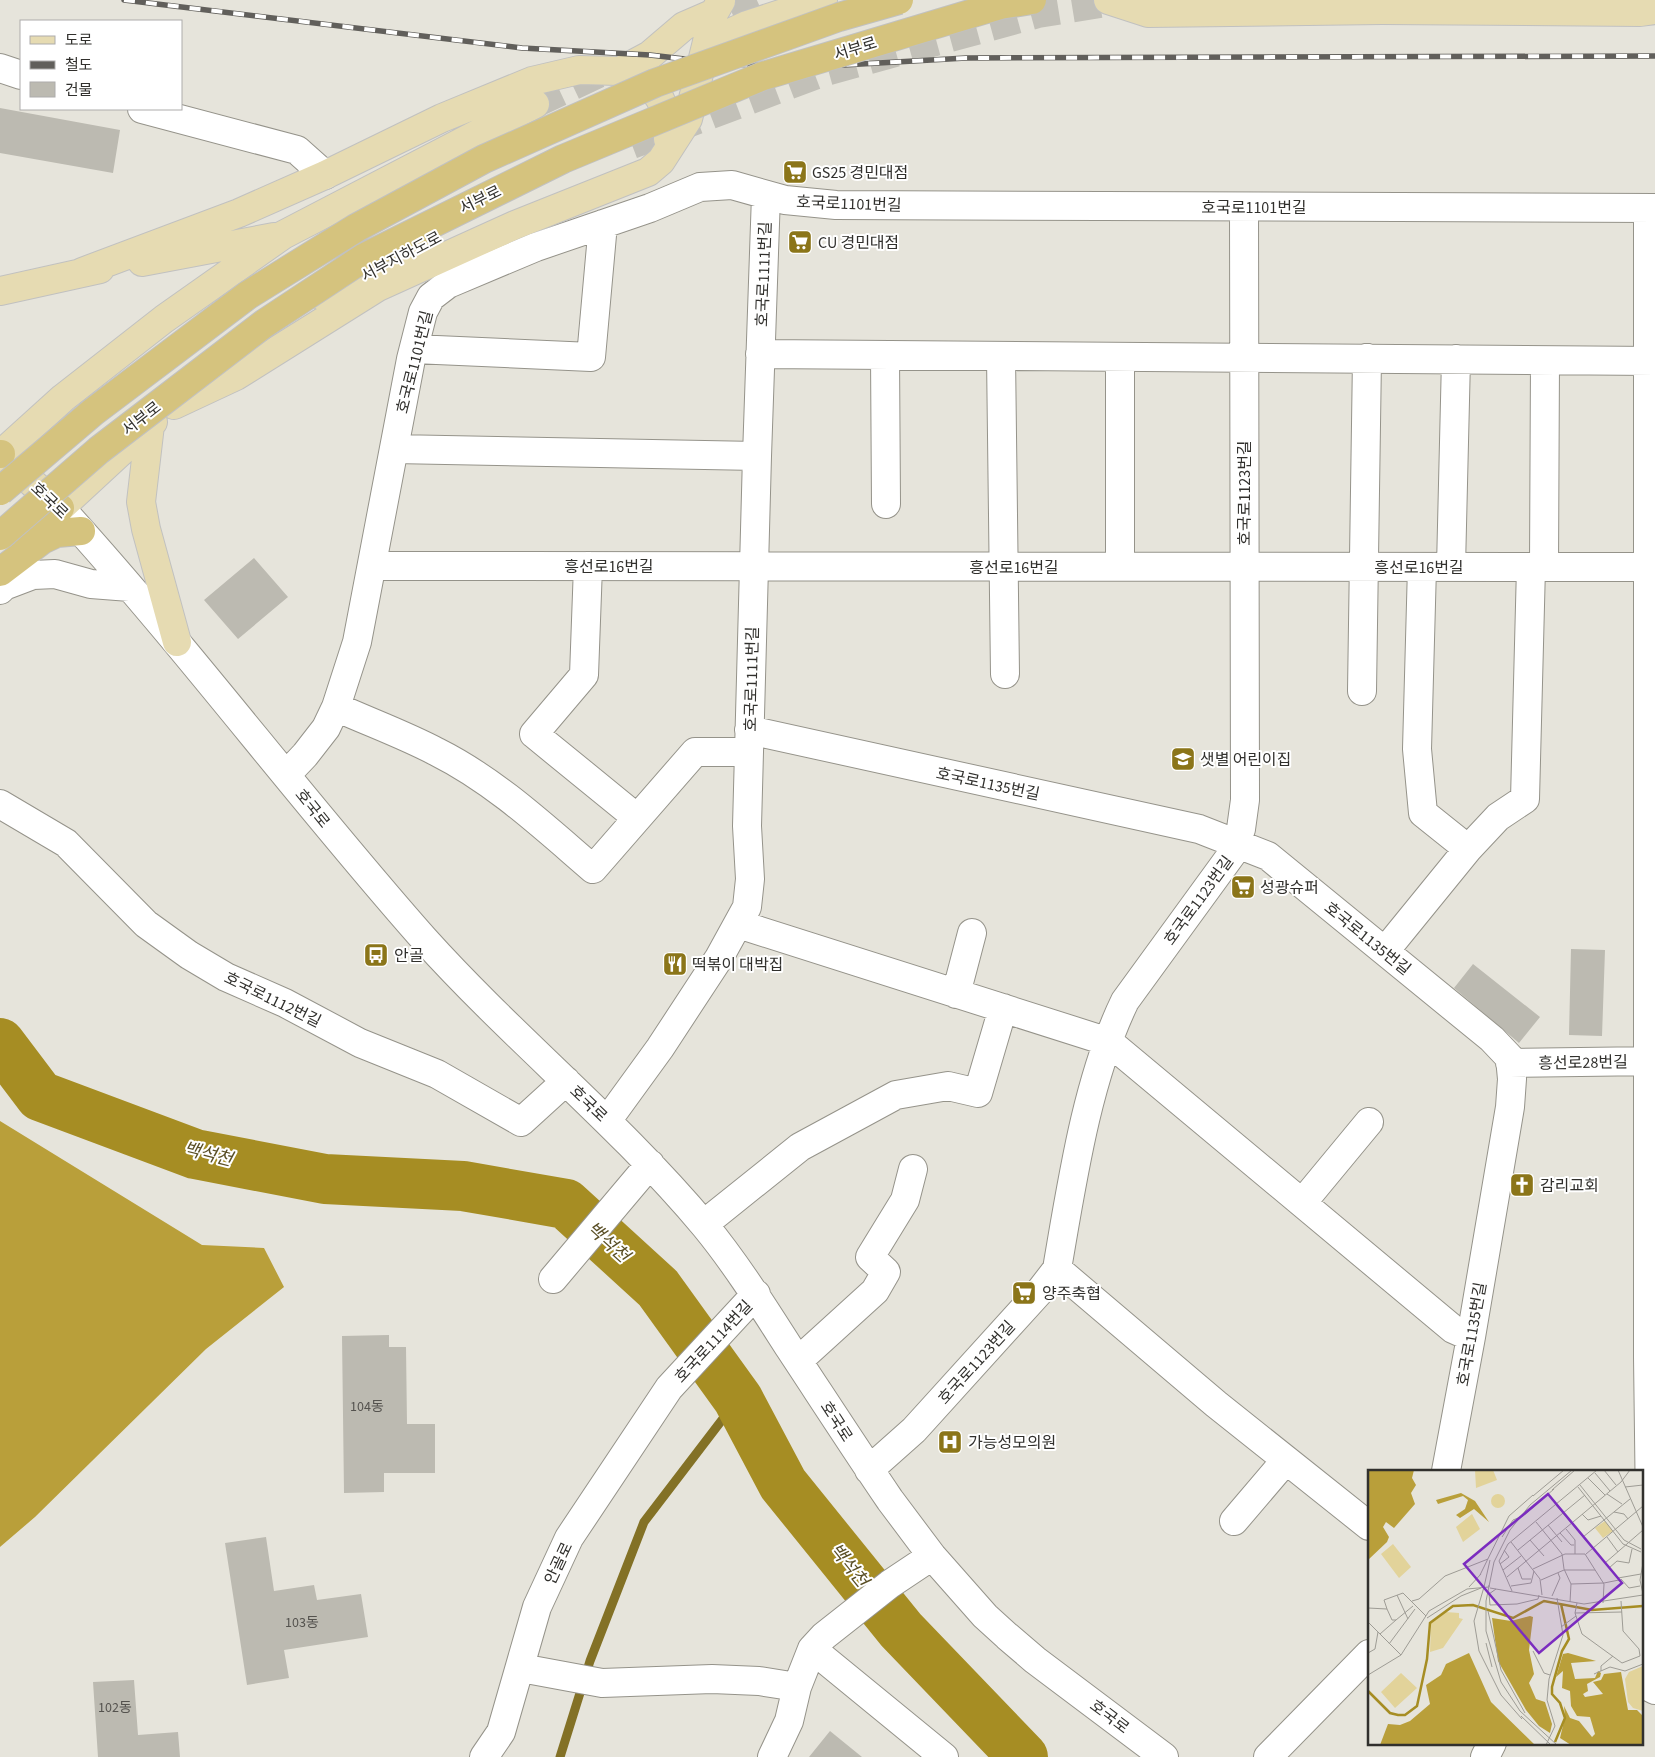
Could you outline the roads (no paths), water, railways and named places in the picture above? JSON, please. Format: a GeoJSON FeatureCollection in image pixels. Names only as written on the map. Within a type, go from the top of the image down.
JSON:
{"type":"FeatureCollection","features":[{"type":"Feature","properties":{"kind":"highway","name":"서부로"},"geometry":{"type":"LineString","coordinates":[[0,491],[93,412],[248,295],[356,228],[484,159],[655,83],[840,17],[899,0]]}},
{"type":"Feature","properties":{"kind":"highway","name":"서부로"},"geometry":{"type":"LineString","coordinates":[[0,536],[99,450],[249,335],[365,257],[563,159],[763,76],[1000,5],[1032,0]]}},
{"type":"Feature","properties":{"kind":"highway"},"geometry":{"type":"LineString","coordinates":[[0,571],[60,508]]}},
{"type":"Feature","properties":{"kind":"highway"},"geometry":{"type":"LineString","coordinates":[[0,571],[42,540],[57,533],[81,530]]}},
{"type":"Feature","properties":{"kind":"main road"},"geometry":{"type":"LineString","coordinates":[[708,43],[747,26],[822,0]]}},
{"type":"Feature","properties":{"kind":"main road"},"geometry":{"type":"LineString","coordinates":[[1108,0],[1148,13],[1382,10],[1640,12],[1655,10]]}},
{"type":"Feature","properties":{"kind":"main road"},"geometry":{"type":"LineString","coordinates":[[179,398],[236,376],[378,288],[515,225],[648,172],[661,161],[688,119],[701,62],[718,6]]}},
{"type":"Feature","properties":{"kind":"main road"},"geometry":{"type":"LineString","coordinates":[[620,71],[650,55],[684,26],[718,6]]}},
{"type":"Feature","properties":{"kind":"main road"},"geometry":{"type":"LineString","coordinates":[[82,272],[239,213],[325,175],[442,118],[532,81],[579,70],[620,71],[644,80],[661,99],[668,123],[668,148]]}},
{"type":"Feature","properties":{"kind":"main road"},"geometry":{"type":"LineString","coordinates":[[0,454],[63,398],[156,325],[283,235],[535,104]]}},
{"type":"Feature","properties":{"kind":"main road","name":"서부지하도로"},"geometry":{"type":"LineString","coordinates":[[179,398],[270,328],[398,255],[555,176],[632,145]]}},
{"type":"Feature","properties":{"kind":"main road"},"geometry":{"type":"LineString","coordinates":[[0,291],[82,272],[283,235]]}},
{"type":"Feature","properties":{"kind":"main road","name":"서부로"},"geometry":{"type":"LineString","coordinates":[[60,508],[179,398]]}},
{"type":"Feature","properties":{"kind":"main road"},"geometry":{"type":"LineString","coordinates":[[150,425],[141,502],[146,530],[177,642]]}},
{"type":"Feature","properties":{"kind":"main road","name":"호국로"},"geometry":{"type":"LineString","coordinates":[[0,454],[60,508]]}},
{"type":"Feature","properties":{"kind":"street"},"geometry":{"type":"LineString","coordinates":[[0,68],[20,74]]}},
{"type":"Feature","properties":{"kind":"street"},"geometry":{"type":"LineString","coordinates":[[146,110],[297,150],[325,175]]}},
{"type":"Feature","properties":{"kind":"street","name":"호국로1101번길"},"geometry":{"type":"LineString","coordinates":[[286,775],[305,755],[326,728],[336,707],[357,642],[414,349],[423,312],[431,297],[448,284],[536,247],[700,187],[732,185],[785,200],[836,205],[1652,208]]}},
{"type":"Feature","properties":{"kind":"street","name":"호국로1111번길"},"geometry":{"type":"LineString","coordinates":[[607,1120],[660,1048],[719,958],[747,908],[750,879],[747,826],[756,456],[766,194]]}},
{"type":"Feature","properties":{"kind":"street","name":"호국로1123번길"},"geometry":{"type":"LineString","coordinates":[[869,1470],[914,1430],[1040,1291],[1057,1268],[1090,1101],[1109,1042],[1125,1001],[1228,860],[1241,828],[1245,800],[1244,206]]}},
{"type":"Feature","properties":{"kind":"street"},"geometry":{"type":"LineString","coordinates":[[1652,208],[1652,1665],[1655,1670]]}},
{"type":"Feature","properties":{"kind":"street"},"geometry":{"type":"LineString","coordinates":[[414,349],[591,358],[603,224]]}},
{"type":"Feature","properties":{"kind":"street"},"geometry":{"type":"LineString","coordinates":[[760,354],[1651,361]]}},
{"type":"Feature","properties":{"kind":"street"},"geometry":{"type":"LineString","coordinates":[[885,355],[886,504]]}},
{"type":"Feature","properties":{"kind":"street"},"geometry":{"type":"LineString","coordinates":[[1001,356],[1004,674]]}},
{"type":"Feature","properties":{"kind":"street"},"geometry":{"type":"LineString","coordinates":[[1120,357],[1120,566]]}},
{"type":"Feature","properties":{"kind":"street"},"geometry":{"type":"LineString","coordinates":[[1362,690],[1367,358]]}},
{"type":"Feature","properties":{"kind":"street"},"geometry":{"type":"LineString","coordinates":[[1451,567],[1456,358]]}},
{"type":"Feature","properties":{"kind":"street"},"geometry":{"type":"LineString","coordinates":[[1384,951],[1468,849],[1498,817],[1525,799],[1538,567],[1545,361]]}},
{"type":"Feature","properties":{"kind":"street"},"geometry":{"type":"LineString","coordinates":[[394,449],[756,456]]}},
{"type":"Feature","properties":{"kind":"street","name":"호국로"},"geometry":{"type":"LineString","coordinates":[[60,508],[177,642],[356,861],[425,940],[481,1000],[607,1120],[704,1224],[756,1294],[904,1521],[985,1616],[1035,1660],[1164,1757]]}},
{"type":"Feature","properties":{"kind":"street","name":"흥선로16번길"},"geometry":{"type":"LineString","coordinates":[[372,566],[1002,568],[1120,566],[1651,567]]}},
{"type":"Feature","properties":{"kind":"street"},"geometry":{"type":"LineString","coordinates":[[588,566],[584,675],[534,734],[637,818]]}},
{"type":"Feature","properties":{"kind":"street"},"geometry":{"type":"LineString","coordinates":[[1422,567],[1417,749],[1422,813],[1468,849]]}},
{"type":"Feature","properties":{"kind":"street"},"geometry":{"type":"LineString","coordinates":[[0,590],[4,586],[33,575],[55,574],[91,584],[130,587]]}},
{"type":"Feature","properties":{"kind":"street","name":"호국로1135번길"},"geometry":{"type":"LineString","coordinates":[[336,707],[445,756],[496,790],[593,868],[695,752],[749,741],[1199,829],[1268,856],[1492,1039],[1510,1058],[1512,1079],[1510,1107],[1446,1470]]}},
{"type":"Feature","properties":{"kind":"street","name":"호국로1112번길"},"geometry":{"type":"LineString","coordinates":[[0,804],[66,843],[146,924],[189,955],[226,977],[285,1003],[360,1043],[437,1074],[521,1122],[566,1081]]}},
{"type":"Feature","properties":{"kind":"street"},"geometry":{"type":"LineString","coordinates":[[738,924],[1109,1042],[1454,1329],[1471,1337]]}},
{"type":"Feature","properties":{"kind":"street"},"geometry":{"type":"LineString","coordinates":[[956,994],[972,933]]}},
{"type":"Feature","properties":{"kind":"street"},"geometry":{"type":"LineString","coordinates":[[704,1224],[800,1147],[896,1095],[948,1086],[978,1093],[1003,1008]]}},
{"type":"Feature","properties":{"kind":"street","name":"흥선로28번길"},"geometry":{"type":"LineString","coordinates":[[1510,1064],[1652,1061]]}},
{"type":"Feature","properties":{"kind":"street"},"geometry":{"type":"LineString","coordinates":[[1302,1204],[1369,1122]]}},
{"type":"Feature","properties":{"kind":"street"},"geometry":{"type":"LineString","coordinates":[[553,1279],[650,1164]]}},
{"type":"Feature","properties":{"kind":"street"},"geometry":{"type":"LineString","coordinates":[[798,1361],[875,1291],[886,1272],[870,1257],[905,1200],[913,1169]]}},
{"type":"Feature","properties":{"kind":"street"},"geometry":{"type":"LineString","coordinates":[[1057,1268],[1216,1404],[1368,1525]]}},
{"type":"Feature","properties":{"kind":"street","name":"호국로1114번길"},"geometry":{"type":"LineString","coordinates":[[670,1388],[756,1294]]}},
{"type":"Feature","properties":{"kind":"street","name":"안골로"},"geometry":{"type":"LineString","coordinates":[[484,1757],[501,1732],[537,1606],[569,1538],[670,1388]]}},
{"type":"Feature","properties":{"kind":"street"},"geometry":{"type":"LineString","coordinates":[[1234,1521],[1286,1460]]}},
{"type":"Feature","properties":{"kind":"street"},"geometry":{"type":"LineString","coordinates":[[772,1757],[789,1721],[797,1687],[818,1642],[890,1584],[932,1556]]}},
{"type":"Feature","properties":{"kind":"street"},"geometry":{"type":"LineString","coordinates":[[818,1642],[944,1757]]}},
{"type":"Feature","properties":{"kind":"street"},"geometry":{"type":"LineString","coordinates":[[1268,1757],[1368,1655]]}},
{"type":"Feature","properties":{"kind":"street"},"geometry":{"type":"LineString","coordinates":[[520,1668],[602,1683],[712,1680],[759,1681],[797,1687]]}},
{"type":"Feature","properties":{"kind":"street"},"geometry":{"type":"LineString","coordinates":[[1642,1684],[1655,1690]]}},
{"type":"Feature","properties":{"kind":"street"},"geometry":{"type":"LineString","coordinates":[[1485,1757],[1492,1744]]}},
{"type":"Feature","properties":{"kind":"waterway","name":"백석천"},"geometry":{"type":"LineString","coordinates":[[0,1043],[40,1096],[195,1154],[325,1179],[463,1186],[566,1204],[658,1288],[738,1399],[783,1484],[901,1630],[1023,1757]]}},
{"type":"Feature","properties":{"kind":"waterway"},"geometry":{"type":"LineString","coordinates":[[560,1757],[590,1661],[644,1522],[738,1399]]}},
{"type":"Feature","properties":{"kind":"tunnel"},"geometry":{"type":"LineString","coordinates":[[694,31],[763,0]]}},
{"type":"Feature","properties":{"kind":"tunnel"},"geometry":{"type":"LineString","coordinates":[[632,145],[822,73],[1038,14],[1125,0]]}},
{"type":"Feature","properties":{"kind":"tunnel"},"geometry":{"type":"LineString","coordinates":[[535,104],[609,69]]}},
{"type":"Feature","properties":{"kind":"railway"},"geometry":{"type":"LineString","coordinates":[[124,0],[522,48],[650,55],[728,64],[809,67],[966,58],[1655,56]]}},
{"type":"Feature","properties":{"kind":"place","name":"GS25 경민대점"},"geometry":{"type":"Point","coordinates":[795,172]}},
{"type":"Feature","properties":{"kind":"place","name":"CU 경민대점"},"geometry":{"type":"Point","coordinates":[800,242]}},
{"type":"Feature","properties":{"kind":"place","name":"샛별 어린이집"},"geometry":{"type":"Point","coordinates":[1183,759]}},
{"type":"Feature","properties":{"kind":"place","name":"성광슈퍼"},"geometry":{"type":"Point","coordinates":[1243,887]}},
{"type":"Feature","properties":{"kind":"place","name":"안골"},"geometry":{"type":"Point","coordinates":[376,955]}},
{"type":"Feature","properties":{"kind":"place","name":"떡볶이 대박집"},"geometry":{"type":"Point","coordinates":[675,964]}},
{"type":"Feature","properties":{"kind":"place","name":"감리교회"},"geometry":{"type":"Point","coordinates":[1522,1185]}},
{"type":"Feature","properties":{"kind":"place","name":"양주축협"},"geometry":{"type":"Point","coordinates":[1024,1293]}},
{"type":"Feature","properties":{"kind":"place","name":"가능성모의원"},"geometry":{"type":"Point","coordinates":[950,1442]}}]}
